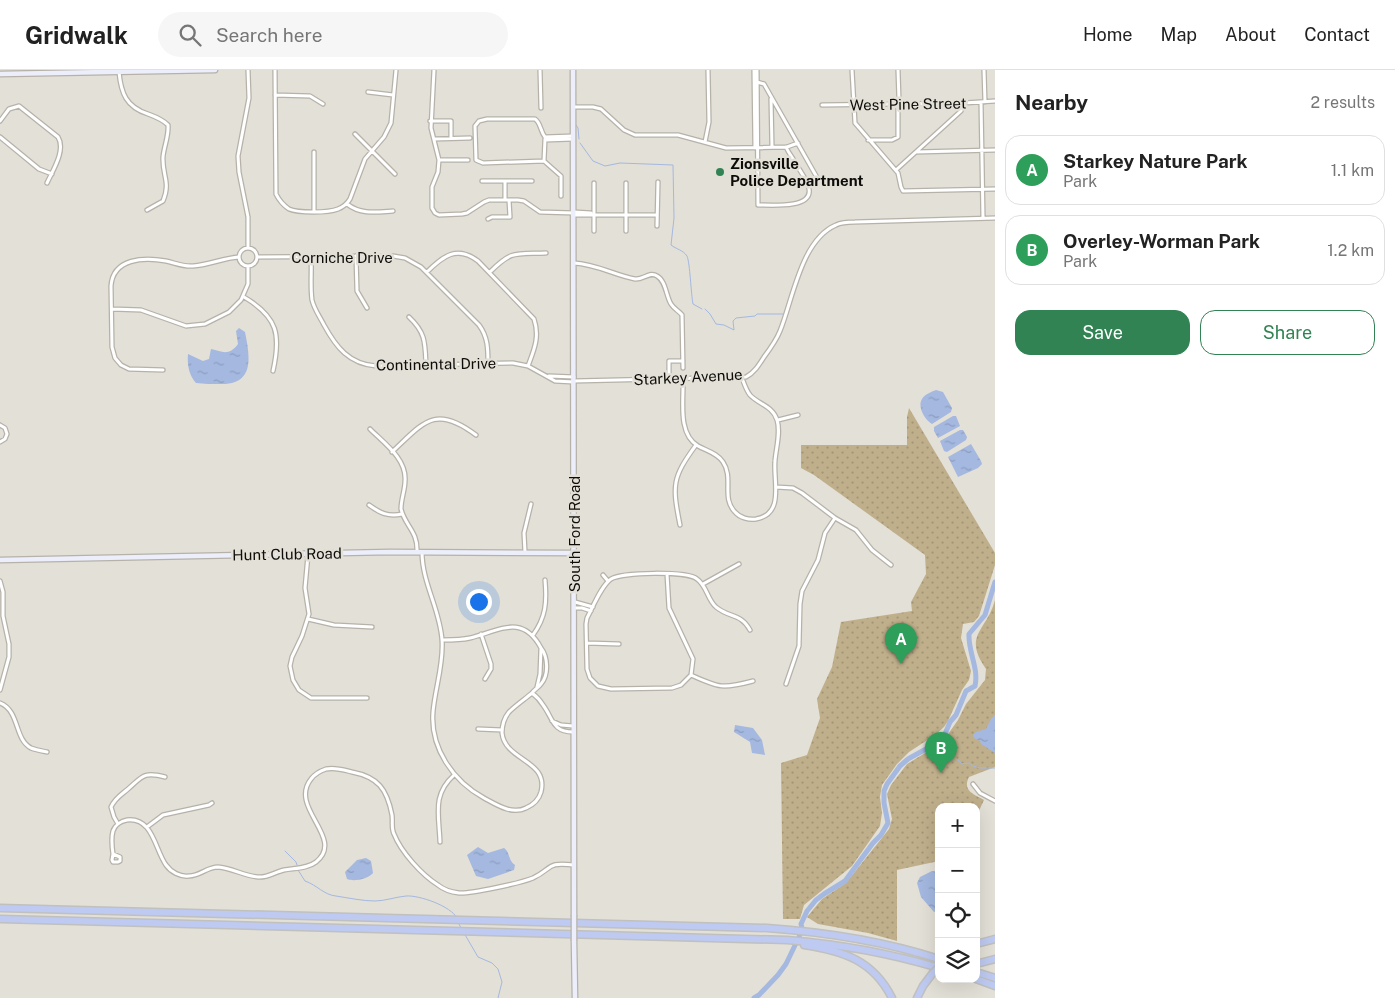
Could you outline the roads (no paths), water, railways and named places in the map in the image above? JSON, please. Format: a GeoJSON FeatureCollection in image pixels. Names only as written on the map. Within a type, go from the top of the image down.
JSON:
{"type":"FeatureCollection","features":[{"type":"Feature","properties":{"kind":"highway"},"geometry":{"type":"LineString","coordinates":[[0,908],[779,929],[868,941],[935,958]]}},
{"type":"Feature","properties":{"kind":"highway"},"geometry":{"type":"LineString","coordinates":[[0,919],[753,938],[883,953],[935,966]]}},
{"type":"Feature","properties":{"kind":"highway"},"geometry":{"type":"LineString","coordinates":[[980,943],[995,939]]}},
{"type":"Feature","properties":{"kind":"highway"},"geometry":{"type":"LineString","coordinates":[[810,944],[841,952],[860,962],[877,976],[892,998]]}},
{"type":"Feature","properties":{"kind":"highway"},"geometry":{"type":"LineString","coordinates":[[980,963],[995,959]]}},
{"type":"Feature","properties":{"kind":"highway"},"geometry":{"type":"LineString","coordinates":[[917,998],[935,971]]}},
{"type":"Feature","properties":{"kind":"highway"},"geometry":{"type":"LineString","coordinates":[[980,973],[995,978]]}},
{"type":"Feature","properties":{"kind":"highway"},"geometry":{"type":"LineString","coordinates":[[980,980],[995,986]]}},
{"type":"Feature","properties":{"kind":"main road"},"geometry":{"type":"LineString","coordinates":[[0,74],[10,72],[215,70]]}},
{"type":"Feature","properties":{"kind":"main road","name":"South Ford Road"},"geometry":{"type":"LineString","coordinates":[[573,70],[574,998]]}},
{"type":"Feature","properties":{"kind":"main road","name":"Hunt Club Road"},"geometry":{"type":"LineString","coordinates":[[0,560],[420,552],[574,553]]}},
{"type":"Feature","properties":{"kind":"street"},"geometry":{"type":"LineString","coordinates":[[248,70],[249,98],[238,156],[239,172],[248,217],[248,248]]}},
{"type":"Feature","properties":{"kind":"street"},"geometry":{"type":"LineString","coordinates":[[275,70],[276,194],[282,203],[291,209],[314,211],[335,210],[347,204],[367,155],[384,137],[391,123],[396,70]]}},
{"type":"Feature","properties":{"kind":"street"},"geometry":{"type":"LineString","coordinates":[[434,70],[430,121],[439,160],[438,172],[432,187],[432,208],[435,213],[439,215],[462,214],[471,211],[484,202],[507,200],[524,201],[540,212],[657,215]]}},
{"type":"Feature","properties":{"kind":"street"},"geometry":{"type":"LineString","coordinates":[[540,70],[541,108]]}},
{"type":"Feature","properties":{"kind":"street"},"geometry":{"type":"LineString","coordinates":[[705,142],[709,122],[708,70]]}},
{"type":"Feature","properties":{"kind":"street"},"geometry":{"type":"LineString","coordinates":[[755,70],[757,82],[756,148]]}},
{"type":"Feature","properties":{"kind":"street"},"geometry":{"type":"LineString","coordinates":[[755,70],[758,205],[799,203],[806,199],[809,194],[809,188],[786,147]]}},
{"type":"Feature","properties":{"kind":"street"},"geometry":{"type":"LineString","coordinates":[[852,70],[855,124],[896,170],[902,189],[906,192],[995,189]]}},
{"type":"Feature","properties":{"kind":"street"},"geometry":{"type":"LineString","coordinates":[[868,140],[896,139],[898,134],[898,70]]}},
{"type":"Feature","properties":{"kind":"street"},"geometry":{"type":"LineString","coordinates":[[983,218],[984,70]]}},
{"type":"Feature","properties":{"kind":"street"},"geometry":{"type":"LineString","coordinates":[[119,72],[120,86],[124,97],[131,106],[142,113],[162,119],[168,125],[169,133],[163,157],[168,186],[163,202],[147,210]]}},
{"type":"Feature","properties":{"kind":"street"},"geometry":{"type":"LineString","coordinates":[[757,82],[764,84],[819,181]]}},
{"type":"Feature","properties":{"kind":"street"},"geometry":{"type":"LineString","coordinates":[[368,92],[393,95]]}},
{"type":"Feature","properties":{"kind":"street"},"geometry":{"type":"LineString","coordinates":[[275,95],[310,96],[323,104]]}},
{"type":"Feature","properties":{"kind":"street"},"geometry":{"type":"LineString","coordinates":[[772,98],[772,148]]}},
{"type":"Feature","properties":{"kind":"street","name":"West Pine Street"},"geometry":{"type":"LineString","coordinates":[[822,105],[995,101]]}},
{"type":"Feature","properties":{"kind":"street"},"geometry":{"type":"LineString","coordinates":[[896,170],[961,110],[964,103]]}},
{"type":"Feature","properties":{"kind":"street"},"geometry":{"type":"LineString","coordinates":[[0,121],[9,109],[19,106],[58,136],[61,144],[57,162],[47,183]]}},
{"type":"Feature","properties":{"kind":"street"},"geometry":{"type":"LineString","coordinates":[[573,107],[600,109],[630,134],[678,135],[726,148],[772,148],[786,147],[798,143]]}},
{"type":"Feature","properties":{"kind":"street"},"geometry":{"type":"LineString","coordinates":[[544,161],[545,138],[540,124],[535,119],[480,120],[475,126],[476,160],[478,162],[544,161],[561,176],[561,196]]}},
{"type":"Feature","properties":{"kind":"street"},"geometry":{"type":"LineString","coordinates":[[430,121],[451,122],[451,138]]}},
{"type":"Feature","properties":{"kind":"street"},"geometry":{"type":"LineString","coordinates":[[355,134],[395,174]]}},
{"type":"Feature","properties":{"kind":"street"},"geometry":{"type":"LineString","coordinates":[[0,137],[39,169],[52,174]]}},
{"type":"Feature","properties":{"kind":"street"},"geometry":{"type":"LineString","coordinates":[[545,138],[573,137]]}},
{"type":"Feature","properties":{"kind":"street"},"geometry":{"type":"LineString","coordinates":[[434,139],[470,138]]}},
{"type":"Feature","properties":{"kind":"street"},"geometry":{"type":"LineString","coordinates":[[915,152],[995,150]]}},
{"type":"Feature","properties":{"kind":"street"},"geometry":{"type":"LineString","coordinates":[[314,152],[314,211]]}},
{"type":"Feature","properties":{"kind":"street"},"geometry":{"type":"LineString","coordinates":[[439,160],[468,160]]}},
{"type":"Feature","properties":{"kind":"street"},"geometry":{"type":"LineString","coordinates":[[482,181],[532,181]]}},
{"type":"Feature","properties":{"kind":"street"},"geometry":{"type":"LineString","coordinates":[[488,219],[492,217],[510,217],[505,181]]}},
{"type":"Feature","properties":{"kind":"street"},"geometry":{"type":"LineString","coordinates":[[657,226],[658,182]]}},
{"type":"Feature","properties":{"kind":"street"},"geometry":{"type":"LineString","coordinates":[[594,183],[594,231]]}},
{"type":"Feature","properties":{"kind":"street"},"geometry":{"type":"LineString","coordinates":[[626,183],[626,231]]}},
{"type":"Feature","properties":{"kind":"street"},"geometry":{"type":"LineString","coordinates":[[347,204],[363,212],[393,212]]}},
{"type":"Feature","properties":{"kind":"street","name":"Starkey Avenue"},"geometry":{"type":"LineString","coordinates":[[546,375],[574,380],[742,378],[756,369],[774,343],[781,330],[804,262],[816,242],[832,227],[842,223],[856,222],[995,218]]}},
{"type":"Feature","properties":{"kind":"street"},"geometry":{"type":"LineString","coordinates":[[248,248],[254,250],[258,258],[255,264],[248,266],[241,263],[239,257],[242,251],[248,248]]}},
{"type":"Feature","properties":{"kind":"street"},"geometry":{"type":"LineString","coordinates":[[427,272],[442,258],[460,253],[474,258],[490,272],[534,319],[537,342],[528,366]]}},
{"type":"Feature","properties":{"kind":"street"},"geometry":{"type":"LineString","coordinates":[[490,272],[502,260],[511,255],[546,253]]}},
{"type":"Feature","properties":{"kind":"street"},"geometry":{"type":"LineString","coordinates":[[356,256],[357,291],[367,308]]}},
{"type":"Feature","properties":{"kind":"street","name":"Corniche Drive"},"geometry":{"type":"LineString","coordinates":[[258,258],[356,256],[393,256],[405,258],[427,272],[481,328],[487,343],[488,364]]}},
{"type":"Feature","properties":{"kind":"street"},"geometry":{"type":"LineString","coordinates":[[163,370],[134,370],[118,362],[114,354],[112,346],[112,308],[113,277],[116,270],[124,263],[132,261],[155,260],[195,266],[221,259],[239,257]]}},
{"type":"Feature","properties":{"kind":"street","name":"Continental Drive"},"geometry":{"type":"LineString","coordinates":[[312,257],[312,295],[314,306],[332,341],[341,351],[357,362],[371,366],[513,363],[528,366],[546,375]]}},
{"type":"Feature","properties":{"kind":"street"},"geometry":{"type":"LineString","coordinates":[[574,262],[587,264],[632,278],[640,279],[649,274],[657,276],[661,280],[670,302],[682,315],[683,368]]}},
{"type":"Feature","properties":{"kind":"street"},"geometry":{"type":"LineString","coordinates":[[112,308],[141,310],[181,325],[206,324],[229,312],[244,297],[248,284],[248,266]]}},
{"type":"Feature","properties":{"kind":"street"},"geometry":{"type":"LineString","coordinates":[[244,297],[262,309],[274,326],[278,350],[273,371]]}},
{"type":"Feature","properties":{"kind":"street"},"geometry":{"type":"LineString","coordinates":[[409,317],[423,334],[426,365]]}},
{"type":"Feature","properties":{"kind":"street"},"geometry":{"type":"LineString","coordinates":[[669,379],[669,361],[683,361]]}},
{"type":"Feature","properties":{"kind":"street"},"geometry":{"type":"LineString","coordinates":[[684,379],[684,424],[686,433],[696,445],[716,455],[725,465],[728,474],[728,501],[740,516],[752,519],[766,515],[775,503],[774,466],[778,420],[770,409],[749,394],[742,378]]}},
{"type":"Feature","properties":{"kind":"street"},"geometry":{"type":"LineString","coordinates":[[778,420],[798,415]]}},
{"type":"Feature","properties":{"kind":"street"},"geometry":{"type":"LineString","coordinates":[[392,452],[422,425],[434,420],[456,421],[476,435]]}},
{"type":"Feature","properties":{"kind":"street"},"geometry":{"type":"LineString","coordinates":[[0,425],[5,428],[7,434],[5,439],[0,442]]}},
{"type":"Feature","properties":{"kind":"street"},"geometry":{"type":"LineString","coordinates":[[370,429],[400,461],[405,474],[401,504],[402,514],[417,540],[423,573],[439,616],[442,662],[433,719],[440,751],[454,775],[472,792],[504,809],[524,810],[533,804],[540,794],[541,776],[532,764],[516,756],[508,747],[502,730],[508,714],[544,680],[546,656],[533,635],[521,628],[511,626],[464,639],[442,640]]}},
{"type":"Feature","properties":{"kind":"street"},"geometry":{"type":"LineString","coordinates":[[680,525],[675,499],[676,482],[681,466],[696,445]]}},
{"type":"Feature","properties":{"kind":"street"},"geometry":{"type":"LineString","coordinates":[[776,487],[788,487],[798,490],[835,518],[856,530],[872,550],[891,565]]}},
{"type":"Feature","properties":{"kind":"street"},"geometry":{"type":"LineString","coordinates":[[369,504],[385,514],[394,516],[402,514]]}},
{"type":"Feature","properties":{"kind":"street"},"geometry":{"type":"LineString","coordinates":[[525,552],[524,533],[530,504]]}},
{"type":"Feature","properties":{"kind":"street"},"geometry":{"type":"LineString","coordinates":[[786,684],[799,646],[802,591],[818,560],[823,538],[835,518]]}},
{"type":"Feature","properties":{"kind":"street"},"geometry":{"type":"LineString","coordinates":[[308,555],[305,588],[309,606],[308,619],[292,657],[290,666],[293,680],[299,690],[311,698],[367,698]]}},
{"type":"Feature","properties":{"kind":"street"},"geometry":{"type":"LineString","coordinates":[[703,584],[739,564]]}},
{"type":"Feature","properties":{"kind":"street"},"geometry":{"type":"LineString","coordinates":[[667,574],[667,604],[692,654],[694,664],[691,675],[684,683],[672,688],[611,689],[595,684],[588,674],[586,624],[593,607],[608,582],[622,575],[667,574],[690,575],[703,584],[714,605],[743,620],[750,630]]}},
{"type":"Feature","properties":{"kind":"street"},"geometry":{"type":"LineString","coordinates":[[603,575],[608,582]]}},
{"type":"Feature","properties":{"kind":"street"},"geometry":{"type":"LineString","coordinates":[[533,635],[540,626],[545,613],[545,580]]}},
{"type":"Feature","properties":{"kind":"street"},"geometry":{"type":"LineString","coordinates":[[0,581],[3,592],[3,616],[9,644],[9,657],[0,690]]}},
{"type":"Feature","properties":{"kind":"street"},"geometry":{"type":"LineString","coordinates":[[575,602],[593,607]]}},
{"type":"Feature","properties":{"kind":"street"},"geometry":{"type":"LineString","coordinates":[[575,608],[591,611]]}},
{"type":"Feature","properties":{"kind":"street"},"geometry":{"type":"LineString","coordinates":[[308,619],[334,625],[372,627]]}},
{"type":"Feature","properties":{"kind":"street"},"geometry":{"type":"LineString","coordinates":[[481,634],[491,664],[491,669],[485,679]]}},
{"type":"Feature","properties":{"kind":"street"},"geometry":{"type":"LineString","coordinates":[[586,644],[619,644]]}},
{"type":"Feature","properties":{"kind":"street"},"geometry":{"type":"LineString","coordinates":[[537,687],[540,674],[541,648]]}},
{"type":"Feature","properties":{"kind":"street"},"geometry":{"type":"LineString","coordinates":[[691,675],[714,686],[723,687],[731,687],[753,681]]}},
{"type":"Feature","properties":{"kind":"street"},"geometry":{"type":"LineString","coordinates":[[532,692],[542,703],[553,724],[561,730],[573,732]]}},
{"type":"Feature","properties":{"kind":"street"},"geometry":{"type":"LineString","coordinates":[[0,703],[10,709],[21,735],[28,745],[32,749],[47,752]]}},
{"type":"Feature","properties":{"kind":"street"},"geometry":{"type":"LineString","coordinates":[[552,720],[564,726],[573,726]]}},
{"type":"Feature","properties":{"kind":"street"},"geometry":{"type":"LineString","coordinates":[[478,729],[502,730]]}},
{"type":"Feature","properties":{"kind":"street"},"geometry":{"type":"LineString","coordinates":[[113,854],[113,832],[118,824],[126,820],[134,820],[147,828],[167,866],[173,872],[182,876],[194,875],[216,867],[261,877],[307,866],[314,863],[320,857],[324,849],[324,841],[322,832],[306,805],[305,790],[308,782],[316,774],[325,769],[334,768],[365,774],[378,782],[384,792],[391,812],[394,836],[415,865],[446,890],[460,893],[473,892],[530,879],[554,864],[574,865]]}},
{"type":"Feature","properties":{"kind":"street"},"geometry":{"type":"LineString","coordinates":[[440,842],[439,798],[442,788],[454,775]]}},
{"type":"Feature","properties":{"kind":"street"},"geometry":{"type":"LineString","coordinates":[[118,824],[111,807],[117,797],[144,776],[165,776]]}},
{"type":"Feature","properties":{"kind":"street"},"geometry":{"type":"LineString","coordinates":[[973,784],[978,791],[995,801]]}},
{"type":"Feature","properties":{"kind":"street"},"geometry":{"type":"LineString","coordinates":[[147,828],[163,815],[208,805],[212,802]]}},
{"type":"Feature","properties":{"kind":"water"},"geometry":{"type":"Polygon","coordinates":[[[239,328],[245,332],[248,351],[248,368],[245,375],[231,383],[196,383],[189,370],[188,354],[203,361],[209,359],[211,349],[229,352],[238,344],[236,331],[239,328]]]}},
{"type":"Feature","properties":{"kind":"water"},"geometry":{"type":"Polygon","coordinates":[[[936,390],[943,392],[952,408],[951,412],[932,424],[922,413],[920,406],[922,399],[928,393],[936,390]]]}},
{"type":"Feature","properties":{"kind":"water"},"geometry":{"type":"Polygon","coordinates":[[[956,416],[960,426],[938,438],[934,427],[956,416]]]}},
{"type":"Feature","properties":{"kind":"water"},"geometry":{"type":"Polygon","coordinates":[[[963,430],[967,437],[966,440],[947,452],[944,451],[940,441],[963,430]]]}},
{"type":"Feature","properties":{"kind":"water"},"geometry":{"type":"Polygon","coordinates":[[[971,444],[982,464],[978,468],[958,477],[948,457],[971,444]]]}},
{"type":"Feature","properties":{"kind":"water"},"geometry":{"type":"Polygon","coordinates":[[[995,715],[995,753],[981,744],[973,735],[986,729],[995,715]]]}},
{"type":"Feature","properties":{"kind":"water"},"geometry":{"type":"Polygon","coordinates":[[[735,725],[753,728],[762,740],[765,755],[752,753],[750,742],[734,732],[735,725]]]}},
{"type":"Feature","properties":{"kind":"water"},"geometry":{"type":"Polygon","coordinates":[[[478,847],[488,853],[504,848],[515,865],[514,870],[488,879],[476,876],[467,855],[478,847]]]}},
{"type":"Feature","properties":{"kind":"water"},"geometry":{"type":"Polygon","coordinates":[[[366,858],[371,861],[373,873],[361,879],[347,879],[345,872],[357,860],[366,858]]]}},
{"type":"Feature","properties":{"kind":"water"},"geometry":{"type":"Polygon","coordinates":[[[935,871],[935,912],[921,897],[917,883],[920,877],[935,871]]]}},
{"type":"Feature","properties":{"kind":"waterway"},"geometry":{"type":"LineString","coordinates":[[576,125],[579,139]]}},
{"type":"Feature","properties":{"kind":"waterway"},"geometry":{"type":"LineString","coordinates":[[580,143],[593,161],[605,166],[620,163],[673,165],[674,218],[671,245],[684,252],[687,256],[693,304],[702,309]]}},
{"type":"Feature","properties":{"kind":"waterway"},"geometry":{"type":"LineString","coordinates":[[705,309],[716,324],[724,325],[734,330],[733,321],[736,318],[755,316],[757,314],[783,314]]}},
{"type":"Feature","properties":{"kind":"waterway"},"geometry":{"type":"LineString","coordinates":[[754,998],[778,975],[786,964],[799,937],[802,928],[801,924],[807,911],[816,900],[845,881],[881,835],[888,823],[884,803],[884,791],[887,784],[900,766],[908,759],[926,749],[945,734],[950,722],[956,715],[966,691],[975,686],[976,673],[969,634],[985,615],[995,582]]}},
{"type":"Feature","properties":{"kind":"waterway"},"geometry":{"type":"LineString","coordinates":[[958,760],[962,764],[969,763],[980,768],[995,768]]}},
{"type":"Feature","properties":{"kind":"waterway"},"geometry":{"type":"LineString","coordinates":[[285,851],[297,865]]}},
{"type":"Feature","properties":{"kind":"waterway"},"geometry":{"type":"LineString","coordinates":[[298,870],[305,881],[332,895],[375,901],[406,896],[419,897],[448,909],[457,918]]}},
{"type":"Feature","properties":{"kind":"waterway"},"geometry":{"type":"LineString","coordinates":[[458,922],[462,930]]}},
{"type":"Feature","properties":{"kind":"waterway"},"geometry":{"type":"LineString","coordinates":[[464,933],[478,957],[492,963],[498,969],[502,982],[498,998]]}},
{"type":"Feature","properties":{"kind":"place","name":"Zionsville Police Department"},"geometry":{"type":"Point","coordinates":[720,172]}},
{"type":"Feature","properties":{"kind":"place","name":"Starkey Nature Park"},"geometry":{"type":"Point","coordinates":[901,664]}},
{"type":"Feature","properties":{"kind":"place","name":"Overley-Worman Park"},"geometry":{"type":"Point","coordinates":[941,773]}}]}
